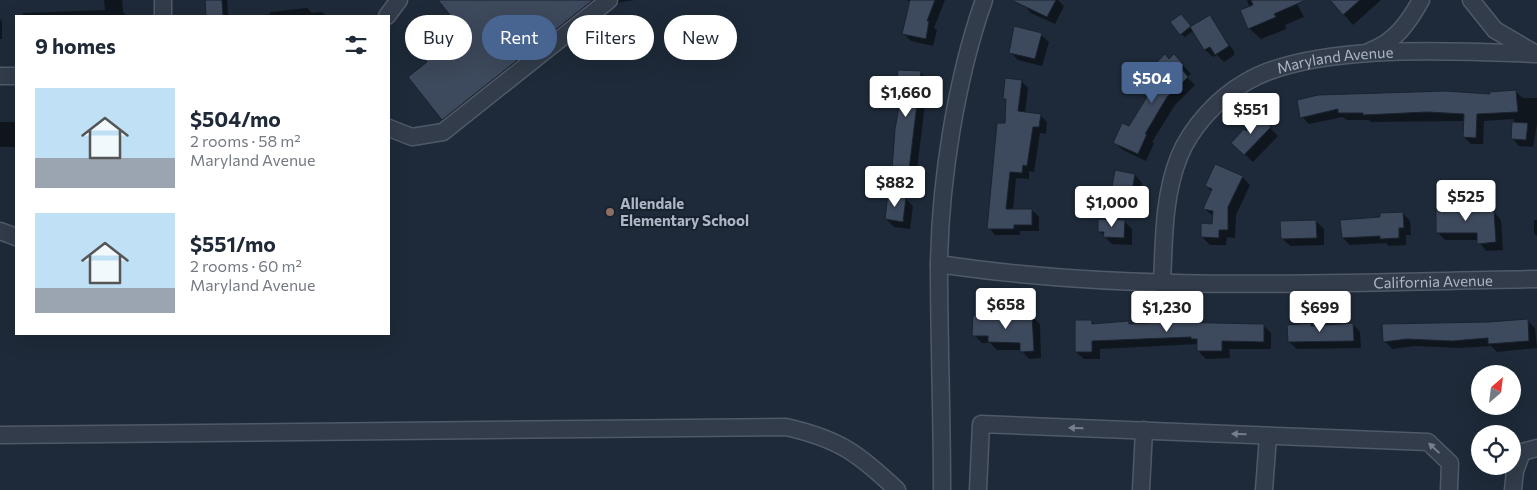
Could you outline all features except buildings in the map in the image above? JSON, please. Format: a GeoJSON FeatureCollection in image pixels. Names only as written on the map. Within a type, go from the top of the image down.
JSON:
{"type":"FeatureCollection","features":[{"type":"Feature","properties":{"kind":"street"},"geometry":{"type":"LineString","coordinates":[[163,0],[163,15]]}},
{"type":"Feature","properties":{"kind":"street"},"geometry":{"type":"LineString","coordinates":[[388,15],[399,0]]}},
{"type":"Feature","properties":{"kind":"street"},"geometry":{"type":"LineString","coordinates":[[390,128],[412,137],[443,132],[610,0]]}},
{"type":"Feature","properties":{"kind":"street"},"geometry":{"type":"LineString","coordinates":[[942,490],[939,264],[942,206],[955,109],[974,29],[984,0]]}},
{"type":"Feature","properties":{"kind":"street"},"geometry":{"type":"LineString","coordinates":[[1360,55],[1389,42],[1401,30],[1421,0]]}},
{"type":"Feature","properties":{"kind":"street"},"geometry":{"type":"LineString","coordinates":[[1471,0],[1495,30],[1536,54]]}},
{"type":"Feature","properties":{"kind":"street","name":"Maryland Avenue"},"geometry":{"type":"LineString","coordinates":[[1162,284],[1165,217],[1179,156],[1199,124],[1222,99],[1247,81],[1287,65],[1360,55],[1395,52],[1536,54]]}},
{"type":"Feature","properties":{"kind":"street"},"geometry":{"type":"LineString","coordinates":[[0,76],[15,76]]}},
{"type":"Feature","properties":{"kind":"street"},"geometry":{"type":"LineString","coordinates":[[0,231],[15,237]]}},
{"type":"Feature","properties":{"kind":"street","name":"California Avenue"},"geometry":{"type":"LineString","coordinates":[[939,264],[979,270],[1162,284],[1349,284],[1537,279]]}},
{"type":"Feature","properties":{"kind":"street"},"geometry":{"type":"LineString","coordinates":[[978,490],[981,424],[1428,442],[1450,464],[1449,490]]}},
{"type":"Feature","properties":{"kind":"street"},"geometry":{"type":"LineString","coordinates":[[0,435],[786,428],[817,434],[842,446],[866,462],[897,490]]}},
{"type":"Feature","properties":{"kind":"street"},"geometry":{"type":"LineString","coordinates":[[1141,490],[1144,430]]}},
{"type":"Feature","properties":{"kind":"street"},"geometry":{"type":"LineString","coordinates":[[1264,490],[1268,436]]}},
{"type":"Feature","properties":{"kind":"street"},"geometry":{"type":"LineString","coordinates":[[1513,490],[1522,452],[1537,448]]}},
{"type":"Feature","properties":{"kind":"place","name":"Allendale Elementary School"},"geometry":{"type":"Point","coordinates":[610,212]}}]}
